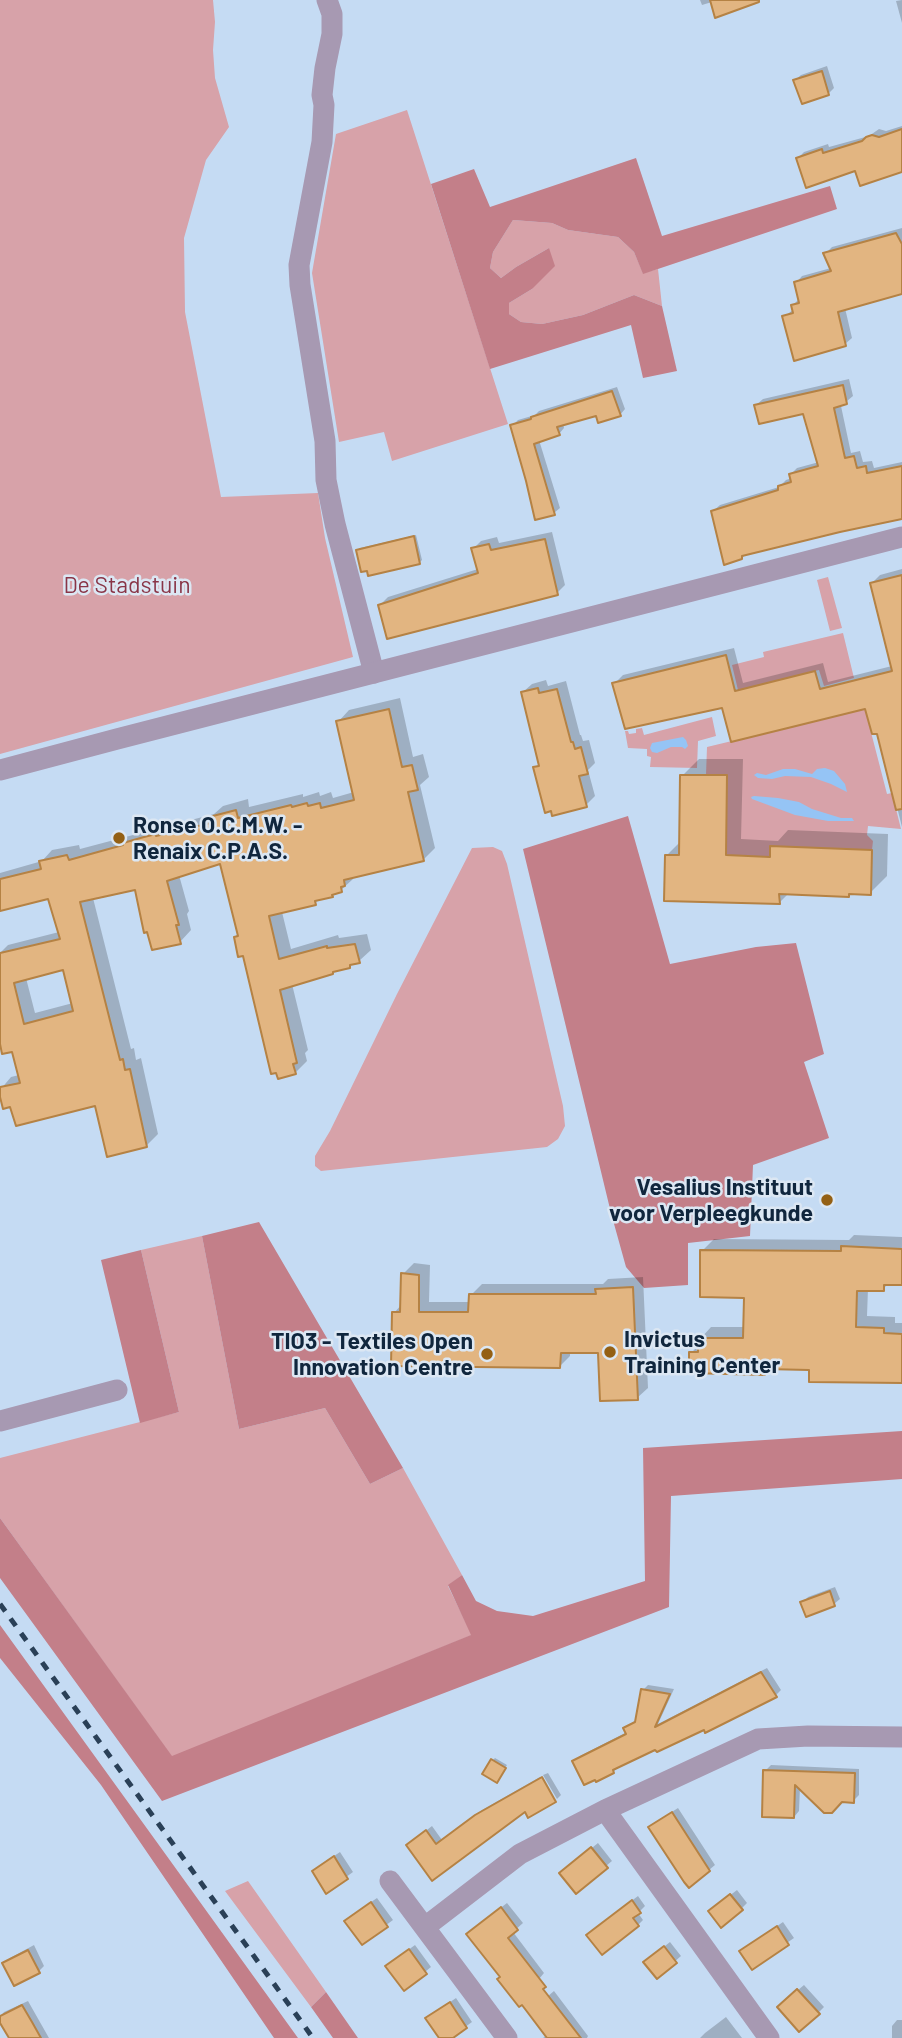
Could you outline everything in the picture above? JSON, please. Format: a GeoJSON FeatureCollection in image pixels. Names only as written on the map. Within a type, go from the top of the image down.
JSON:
{"type":"FeatureCollection","features":[{"type":"Feature","properties":{"kind":"street"},"geometry":{"type":"LineString","coordinates":[[327,0],[332,14],[332,34],[322,95],[322,142],[299,265],[300,285],[325,441],[328,490],[374,673]]}},
{"type":"Feature","properties":{"kind":"street"},"geometry":{"type":"LineString","coordinates":[[0,770],[902,537]]}},
{"type":"Feature","properties":{"kind":"street"},"geometry":{"type":"LineString","coordinates":[[0,1421],[117,1390]]}},
{"type":"Feature","properties":{"kind":"street"},"geometry":{"type":"LineString","coordinates":[[425,1927],[520,1854],[605,1810],[758,1739],[808,1736],[902,1737]]}},
{"type":"Feature","properties":{"kind":"street"},"geometry":{"type":"LineString","coordinates":[[605,1810],[769,2038]]}},
{"type":"Feature","properties":{"kind":"street"},"geometry":{"type":"LineString","coordinates":[[390,1881],[508,2038]]}},
{"type":"Feature","properties":{"kind":"green space","name":"De Stadstuin"},"geometry":{"type":"Polygon","coordinates":[[[0,0],[213,0],[215,78],[229,127],[206,160],[184,238],[185,312],[221,497],[318,493],[325,538],[353,657],[0,754],[0,0]]]}},
{"type":"Feature","properties":{"kind":"green space"},"geometry":{"type":"Polygon","coordinates":[[[407,110],[508,424],[392,461],[384,432],[339,442],[312,273],[336,134],[407,110]]]}},
{"type":"Feature","properties":{"kind":"green space"},"geometry":{"type":"Polygon","coordinates":[[[513,220],[552,223],[568,230],[618,237],[634,252],[643,273],[658,269],[662,306],[634,295],[583,315],[542,324],[521,322],[509,314],[509,303],[532,289],[549,248],[501,278],[490,268],[493,252],[513,220]]]}},
{"type":"Feature","properties":{"kind":"green space"},"geometry":{"type":"Polygon","coordinates":[[[828,577],[842,628],[830,631],[817,580],[828,577]]]}},
{"type":"Feature","properties":{"kind":"green space"},"geometry":{"type":"Polygon","coordinates":[[[843,633],[854,678],[824,686],[819,670],[738,690],[732,665],[764,657],[763,652],[843,633]]]}},
{"type":"Feature","properties":{"kind":"green space"},"geometry":{"type":"Polygon","coordinates":[[[865,709],[887,794],[892,793],[901,829],[868,826],[867,835],[873,841],[872,850],[770,846],[770,857],[726,855],[706,775],[707,747],[865,709]]]}},
{"type":"Feature","properties":{"kind":"green space"},"geometry":{"type":"Polygon","coordinates":[[[712,717],[716,736],[698,741],[697,768],[650,767],[651,757],[647,756],[647,749],[628,748],[625,731],[629,734],[636,733],[636,729],[642,728],[644,735],[712,717]]]}},
{"type":"Feature","properties":{"kind":"green space"},"geometry":{"type":"Polygon","coordinates":[[[493,847],[502,851],[507,864],[563,1106],[565,1126],[558,1139],[547,1147],[321,1171],[315,1166],[315,1156],[472,848],[493,847]]]}},
{"type":"Feature","properties":{"kind":"green space"},"geometry":{"type":"Polygon","coordinates":[[[202,1236],[239,1429],[325,1408],[370,1484],[403,1468],[462,1575],[448,1586],[472,1635],[172,1757],[0,1518],[0,1458],[179,1412],[141,1250],[202,1236]]]}},
{"type":"Feature","properties":{"kind":"green space"},"geometry":{"type":"Polygon","coordinates":[[[248,1881],[326,1992],[311,2007],[225,1891],[248,1881]]]}},
{"type":"Feature","properties":{"kind":"shaded area"},"geometry":{"type":"Polygon","coordinates":[[[636,158],[662,236],[830,186],[837,209],[643,274],[634,252],[618,237],[568,230],[552,223],[513,220],[493,252],[490,268],[501,278],[549,248],[555,266],[532,289],[509,303],[509,314],[521,322],[542,324],[583,315],[634,295],[662,306],[677,371],[643,378],[631,325],[490,369],[431,184],[474,169],[490,207],[636,158]]]}},
{"type":"Feature","properties":{"kind":"shaded area"},"geometry":{"type":"Polygon","coordinates":[[[628,816],[670,964],[756,947],[796,943],[824,1054],[804,1062],[829,1138],[753,1165],[750,1236],[688,1243],[688,1285],[644,1288],[626,1267],[523,849],[628,816]]]}},
{"type":"Feature","properties":{"kind":"shaded area"},"geometry":{"type":"Polygon","coordinates":[[[259,1222],[403,1468],[370,1484],[325,1408],[239,1429],[202,1236],[259,1222]]]}},
{"type":"Feature","properties":{"kind":"shaded area"},"geometry":{"type":"Polygon","coordinates":[[[141,1250],[179,1412],[140,1423],[101,1260],[141,1250]]]}},
{"type":"Feature","properties":{"kind":"shaded area"},"geometry":{"type":"Polygon","coordinates":[[[902,1431],[902,1479],[671,1496],[669,1607],[162,1801],[0,1578],[0,1518],[172,1756],[471,1635],[448,1585],[462,1575],[476,1601],[497,1611],[533,1616],[645,1581],[643,1448],[902,1431]]]}},
{"type":"Feature","properties":{"kind":"shaded area"},"geometry":{"type":"Polygon","coordinates":[[[0,1625],[298,2038],[274,2038],[101,1785],[0,1658],[0,1625]]]}},
{"type":"Feature","properties":{"kind":"shaded area"},"geometry":{"type":"Polygon","coordinates":[[[326,1992],[358,2038],[333,2038],[311,2007],[326,1992]]]}},
{"type":"Feature","properties":{"kind":"water"},"geometry":{"type":"Polygon","coordinates":[[[683,737],[688,746],[685,749],[671,747],[657,753],[650,748],[652,743],[683,737]]]}},
{"type":"Feature","properties":{"kind":"water"},"geometry":{"type":"Polygon","coordinates":[[[783,769],[812,774],[817,769],[834,771],[845,784],[847,792],[811,777],[785,776],[772,779],[754,775],[766,775],[783,769]]]}},
{"type":"Feature","properties":{"kind":"water"},"geometry":{"type":"Polygon","coordinates":[[[754,796],[799,802],[812,809],[841,818],[852,818],[854,821],[828,821],[795,815],[752,799],[754,796]]]}},
{"type":"Feature","properties":{"kind":"building"},"geometry":{"type":"Polygon","coordinates":[[[710,0],[759,0],[759,2],[715,18],[710,0]]]}},
{"type":"Feature","properties":{"kind":"building"},"geometry":{"type":"Polygon","coordinates":[[[822,71],[829,95],[802,104],[793,80],[822,71]]]}},
{"type":"Feature","properties":{"kind":"building"},"geometry":{"type":"Polygon","coordinates":[[[902,129],[902,172],[860,186],[855,171],[806,188],[796,158],[822,149],[823,153],[862,141],[872,135],[879,137],[902,129]]]}},
{"type":"Feature","properties":{"kind":"building"},"geometry":{"type":"Polygon","coordinates":[[[896,233],[902,244],[902,294],[838,312],[846,346],[794,361],[782,316],[793,313],[791,305],[799,303],[794,282],[831,271],[823,253],[896,233]]]}},
{"type":"Feature","properties":{"kind":"building"},"geometry":{"type":"Polygon","coordinates":[[[843,385],[847,404],[834,408],[845,458],[854,456],[857,468],[866,466],[867,473],[902,466],[902,519],[742,556],[742,559],[724,565],[711,511],[778,490],[778,486],[791,482],[789,474],[818,466],[803,414],[759,424],[754,405],[843,385]]]}},
{"type":"Feature","properties":{"kind":"building"},"geometry":{"type":"Polygon","coordinates":[[[612,391],[621,416],[598,423],[596,416],[557,427],[560,435],[534,444],[555,515],[535,520],[510,425],[612,391]]]}},
{"type":"Feature","properties":{"kind":"building"},"geometry":{"type":"Polygon","coordinates":[[[414,536],[420,564],[368,576],[367,571],[361,572],[356,550],[414,536]]]}},
{"type":"Feature","properties":{"kind":"building"},"geometry":{"type":"Polygon","coordinates":[[[545,539],[558,595],[387,639],[378,605],[478,573],[471,548],[489,544],[491,550],[545,539]]]}},
{"type":"Feature","properties":{"kind":"building"},"geometry":{"type":"Polygon","coordinates":[[[902,575],[902,809],[896,810],[877,734],[872,734],[865,709],[731,742],[722,708],[625,729],[612,683],[726,655],[735,691],[815,671],[820,689],[892,671],[870,583],[902,575]]]}},
{"type":"Feature","properties":{"kind":"building"},"geometry":{"type":"Polygon","coordinates":[[[538,688],[539,693],[557,689],[571,742],[575,749],[581,747],[588,774],[579,776],[587,807],[552,816],[551,811],[545,813],[533,767],[539,766],[521,692],[538,688]]]}},
{"type":"Feature","properties":{"kind":"building"},"geometry":{"type":"Polygon","coordinates":[[[389,709],[402,767],[412,765],[418,790],[408,792],[424,861],[344,880],[342,892],[332,895],[333,897],[315,901],[316,905],[269,916],[279,959],[327,946],[355,944],[360,963],[280,990],[297,1063],[293,1064],[296,1074],[278,1079],[276,1073],[271,1074],[243,956],[238,957],[234,937],[238,936],[220,864],[167,881],[179,925],[176,925],[181,944],[152,950],[147,932],[144,933],[135,890],[80,902],[120,1060],[123,1059],[125,1070],[130,1069],[147,1147],[107,1157],[95,1106],[16,1126],[10,1107],[3,1109],[0,1097],[0,1087],[20,1083],[12,1052],[2,1054],[0,1044],[0,953],[60,939],[48,899],[0,911],[0,879],[41,869],[39,861],[67,855],[69,860],[144,837],[211,823],[209,817],[236,810],[238,818],[291,805],[292,807],[307,803],[308,806],[320,803],[321,808],[354,800],[336,721],[389,709]],[[63,970],[14,983],[24,1024],[73,1011],[63,970]]]}},
{"type":"Feature","properties":{"kind":"building"},"geometry":{"type":"Polygon","coordinates":[[[680,775],[727,775],[726,855],[770,857],[770,846],[872,850],[871,895],[849,894],[849,897],[779,894],[780,904],[664,901],[665,855],[679,855],[680,775]]]}},
{"type":"Feature","properties":{"kind":"building"},"geometry":{"type":"Polygon","coordinates":[[[841,1246],[902,1249],[902,1285],[884,1285],[884,1291],[857,1291],[856,1327],[884,1328],[884,1333],[902,1334],[902,1383],[809,1382],[809,1370],[765,1369],[765,1375],[689,1373],[689,1352],[698,1352],[698,1338],[743,1338],[744,1298],[700,1297],[700,1250],[841,1251],[841,1246]]]}},
{"type":"Feature","properties":{"kind":"building"},"geometry":{"type":"Polygon","coordinates":[[[401,1273],[419,1275],[419,1312],[468,1312],[469,1294],[596,1294],[595,1289],[633,1287],[638,1400],[600,1401],[598,1353],[561,1353],[560,1368],[391,1366],[392,1312],[400,1312],[401,1273]]]}},
{"type":"Feature","properties":{"kind":"building"},"geometry":{"type":"Polygon","coordinates":[[[830,1591],[835,1606],[806,1617],[800,1602],[830,1591]]]}},
{"type":"Feature","properties":{"kind":"building"},"geometry":{"type":"Polygon","coordinates":[[[761,1672],[777,1697],[705,1733],[704,1730],[657,1752],[655,1750],[613,1770],[614,1773],[596,1782],[595,1780],[584,1785],[572,1761],[626,1734],[623,1728],[635,1722],[641,1689],[670,1694],[655,1727],[761,1672]]]}},
{"type":"Feature","properties":{"kind":"building"},"geometry":{"type":"Polygon","coordinates":[[[491,1759],[506,1768],[497,1783],[482,1774],[491,1759]]]}},
{"type":"Feature","properties":{"kind":"building"},"geometry":{"type":"Polygon","coordinates":[[[763,1770],[855,1773],[854,1803],[842,1802],[832,1813],[824,1813],[795,1785],[794,1818],[762,1817],[763,1770]]]}},
{"type":"Feature","properties":{"kind":"building"},"geometry":{"type":"Polygon","coordinates":[[[542,1777],[556,1802],[528,1818],[525,1812],[432,1881],[406,1845],[426,1830],[436,1844],[475,1815],[542,1777]]]}},
{"type":"Feature","properties":{"kind":"building"},"geometry":{"type":"Polygon","coordinates":[[[672,1812],[710,1871],[689,1888],[648,1827],[672,1812]]]}},
{"type":"Feature","properties":{"kind":"building"},"geometry":{"type":"Polygon","coordinates":[[[591,1847],[608,1868],[576,1894],[559,1873],[591,1847]]]}},
{"type":"Feature","properties":{"kind":"building"},"geometry":{"type":"Polygon","coordinates":[[[334,1856],[348,1879],[326,1894],[312,1871],[334,1856]]]}},
{"type":"Feature","properties":{"kind":"building"},"geometry":{"type":"Polygon","coordinates":[[[730,1894],[743,1910],[721,1928],[708,1911],[730,1894]]]}},
{"type":"Feature","properties":{"kind":"building"},"geometry":{"type":"Polygon","coordinates":[[[632,1900],[641,1913],[633,1918],[639,1926],[602,1955],[586,1935],[632,1900]]]}},
{"type":"Feature","properties":{"kind":"building"},"geometry":{"type":"Polygon","coordinates":[[[371,1902],[388,1927],[362,1945],[344,1921],[371,1902]]]}},
{"type":"Feature","properties":{"kind":"building"},"geometry":{"type":"Polygon","coordinates":[[[501,1907],[518,1930],[508,1938],[581,2038],[547,2038],[522,2005],[519,2007],[497,1979],[500,1977],[466,1934],[501,1907]]]}},
{"type":"Feature","properties":{"kind":"building"},"geometry":{"type":"Polygon","coordinates":[[[777,1926],[789,1945],[752,1970],[739,1951],[777,1926]]]}},
{"type":"Feature","properties":{"kind":"building"},"geometry":{"type":"Polygon","coordinates":[[[664,1946],[677,1963],[657,1979],[643,1962],[664,1946]]]}},
{"type":"Feature","properties":{"kind":"building"},"geometry":{"type":"Polygon","coordinates":[[[409,1949],[427,1974],[404,1991],[385,1966],[409,1949]]]}},
{"type":"Feature","properties":{"kind":"building"},"geometry":{"type":"Polygon","coordinates":[[[28,1950],[40,1973],[14,1986],[2,1963],[28,1950]]]}},
{"type":"Feature","properties":{"kind":"building"},"geometry":{"type":"Polygon","coordinates":[[[797,1989],[820,2014],[799,2032],[777,2007],[797,1989]]]}},
{"type":"Feature","properties":{"kind":"building"},"geometry":{"type":"Polygon","coordinates":[[[450,2002],[467,2028],[453,2038],[439,2038],[425,2018],[450,2002]]]}},
{"type":"Feature","properties":{"kind":"building"},"geometry":{"type":"Polygon","coordinates":[[[22,2005],[41,2038],[9,2038],[0,2023],[0,2016],[22,2005]]]}},
{"type":"Feature","properties":{"kind":"railway"},"geometry":{"type":"LineString","coordinates":[[0,1604],[313,2038]]}},
{"type":"Feature","properties":{"kind":"place","name":"Ronse O.C.M.W. - Renaix C.P.A.S."},"geometry":{"type":"Point","coordinates":[119,838]}},
{"type":"Feature","properties":{"kind":"place","name":"Vesalius Instituut voor Verpleegkunde"},"geometry":{"type":"Point","coordinates":[827,1200]}},
{"type":"Feature","properties":{"kind":"place","name":"Invictus Training Center"},"geometry":{"type":"Point","coordinates":[610,1352]}},
{"type":"Feature","properties":{"kind":"place","name":"TIO3 - Textiles Open Innovation Centre"},"geometry":{"type":"Point","coordinates":[487,1354]}}]}
